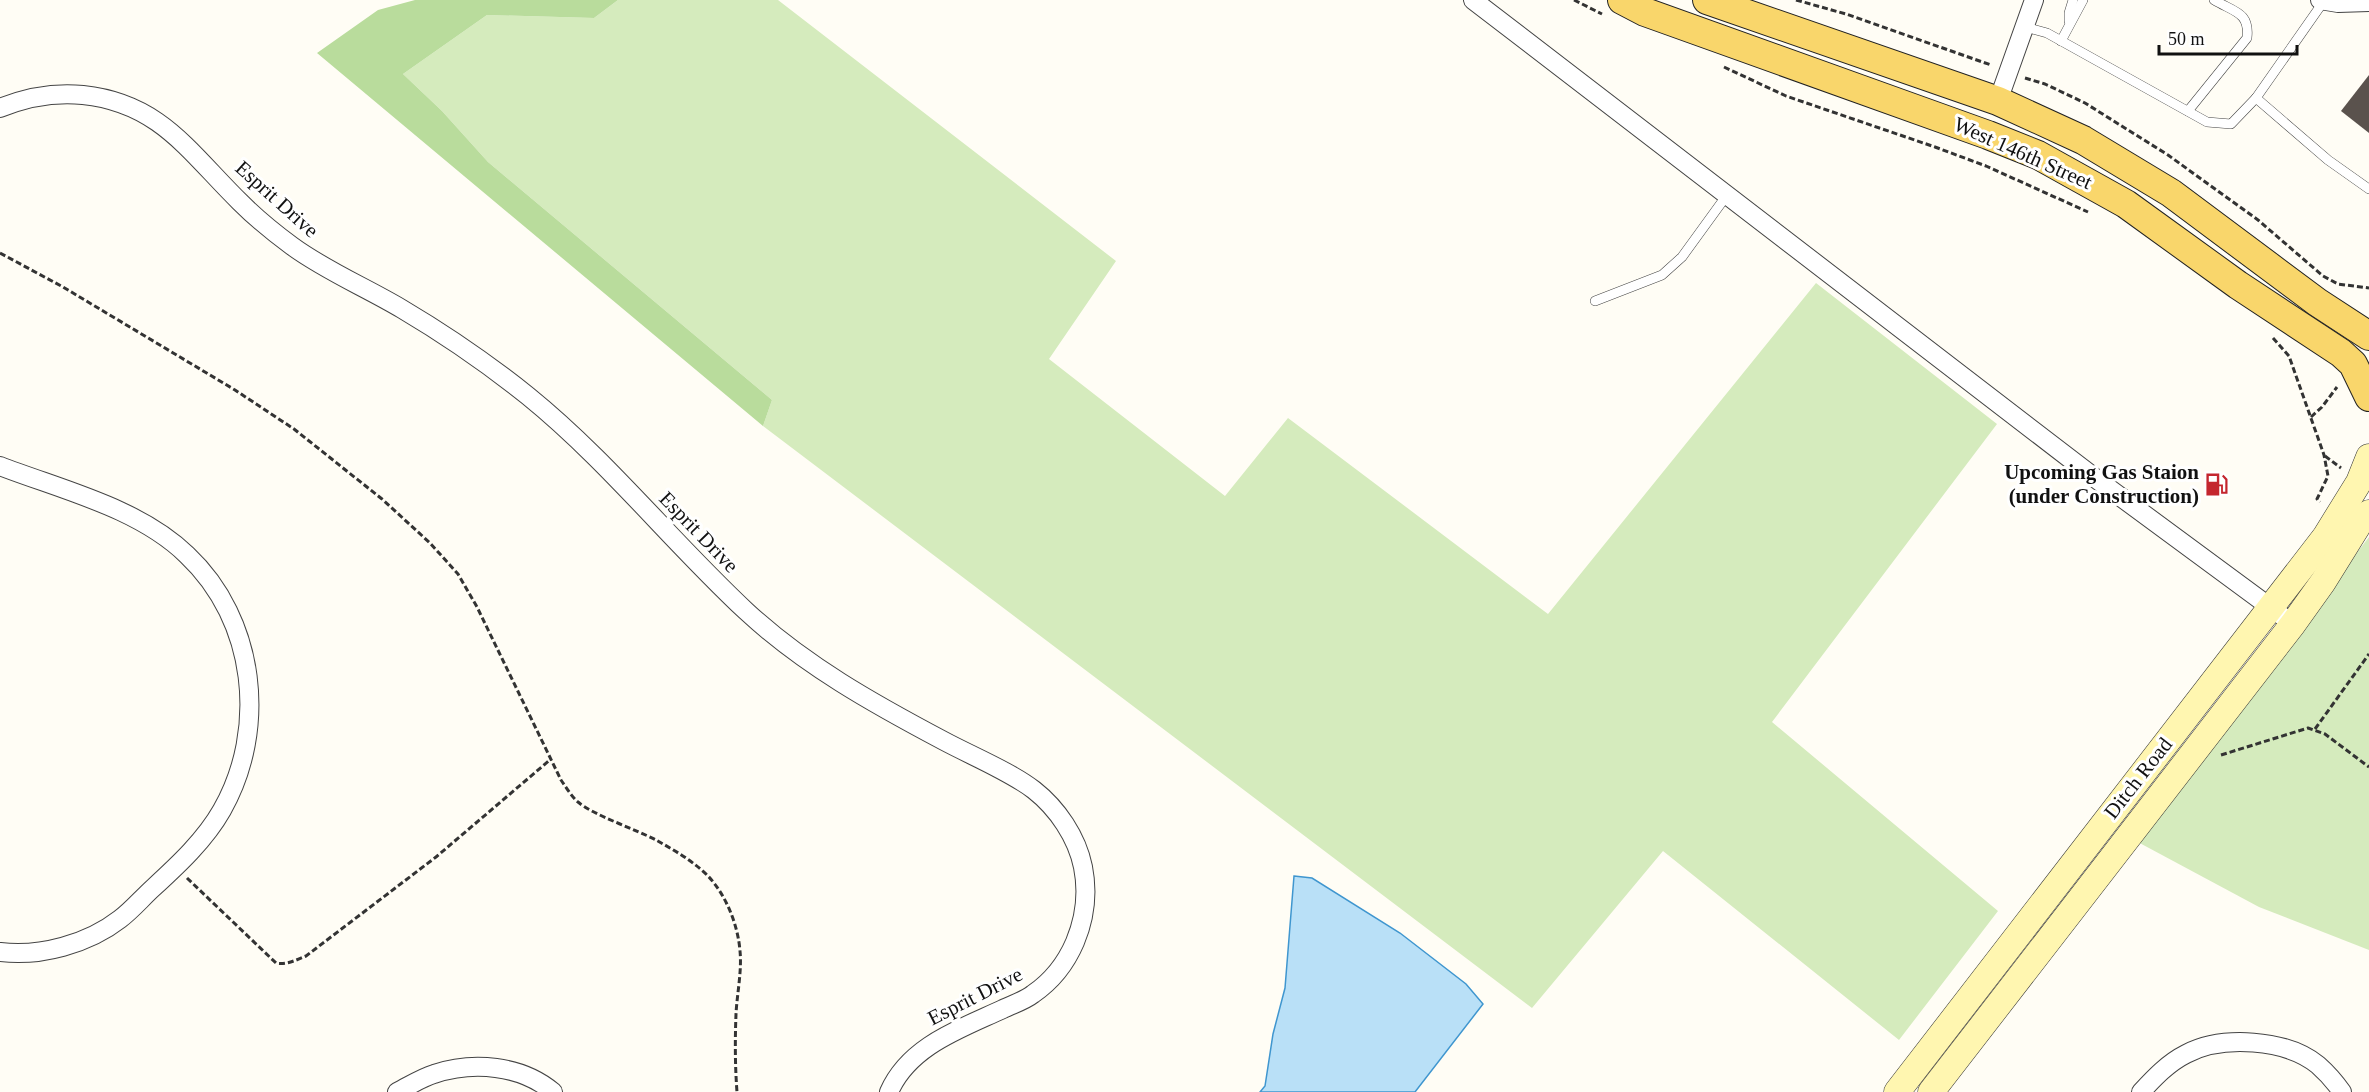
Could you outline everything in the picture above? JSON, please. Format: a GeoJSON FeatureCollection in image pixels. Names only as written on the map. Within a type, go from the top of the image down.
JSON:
{"type":"FeatureCollection","features":[{"type":"Feature","properties":{"kind":"main road","name":"West 146th Street"},"geometry":{"type":"LineString","coordinates":[[1707,0],[1998,101],[2083,140],[2143,174],[2317,302],[2369,336]]}},
{"type":"Feature","properties":{"kind":"main road","name":"West 146th Street"},"geometry":{"type":"LineString","coordinates":[[1613,8],[1645,12],[2038,155],[2082,178],[2162,228],[2238,285],[2341,353],[2353,364],[2369,397]]}},
{"type":"Feature","properties":{"kind":"street"},"geometry":{"type":"LineString","coordinates":[[1473,0],[2099,481],[2293,624]]}},
{"type":"Feature","properties":{"kind":"street"},"geometry":{"type":"LineString","coordinates":[[1998,101],[2034,0]]}},
{"type":"Feature","properties":{"kind":"street"},"geometry":{"type":"LineString","coordinates":[[2322,1],[2369,2]]}},
{"type":"Feature","properties":{"kind":"street","name":"Esprit Drive"},"geometry":{"type":"LineString","coordinates":[[0,108],[19,100],[41,95],[70,94],[104,97],[134,107],[165,127],[197,155],[238,200],[272,231],[314,262],[399,307],[460,345],[573,434],[702,570],[751,616],[809,663],[882,709],[1032,788],[1053,807],[1070,833],[1082,862],[1086,890],[1077,938],[1065,962],[1050,981],[1032,996],[927,1047],[894,1081],[889,1092]]}},
{"type":"Feature","properties":{"kind":"street","name":"Ditch Road"},"geometry":{"type":"LineString","coordinates":[[1897,1092],[2272,607],[2338,518],[2359,482],[2369,457]]}},
{"type":"Feature","properties":{"kind":"street"},"geometry":{"type":"LineString","coordinates":[[0,466],[135,517],[161,532],[189,556],[209,580],[228,609],[241,642],[248,670],[250,707],[248,740],[233,789],[221,812],[176,867],[120,919],[91,936],[68,945],[42,951],[0,952]]}},
{"type":"Feature","properties":{"kind":"street","name":"Ditch Road"},"geometry":{"type":"LineString","coordinates":[[1931,1092],[2293,624],[2323,582],[2359,524],[2369,513]]}},
{"type":"Feature","properties":{"kind":"street"},"geometry":{"type":"LineString","coordinates":[[2141,1092],[2160,1071],[2187,1053],[2215,1045],[2247,1041],[2293,1052],[2316,1063],[2342,1092]]}},
{"type":"Feature","properties":{"kind":"street"},"geometry":{"type":"LineString","coordinates":[[397,1092],[433,1074],[464,1068],[497,1067],[525,1075],[553,1092]]}},
{"type":"Feature","properties":{"kind":"lane"},"geometry":{"type":"LineString","coordinates":[[2070,23],[2069,13],[2073,0]]}},
{"type":"Feature","properties":{"kind":"lane"},"geometry":{"type":"LineString","coordinates":[[2061,41],[2083,0]]}},
{"type":"Feature","properties":{"kind":"lane"},"geometry":{"type":"LineString","coordinates":[[2188,111],[2247,38],[2249,24],[2244,17],[2214,0]]}},
{"type":"Feature","properties":{"kind":"lane"},"geometry":{"type":"LineString","coordinates":[[2025,27],[2047,33],[2207,122],[2230,124],[2256,98],[2322,1]]}},
{"type":"Feature","properties":{"kind":"lane"},"geometry":{"type":"LineString","coordinates":[[2256,98],[2328,160],[2369,189]]}},
{"type":"Feature","properties":{"kind":"lane"},"geometry":{"type":"LineString","coordinates":[[1595,301],[1662,275],[1682,257],[1727,195]]}},
{"type":"Feature","properties":{"kind":"path"},"geometry":{"type":"LineString","coordinates":[[1574,0],[1613,8]]}},
{"type":"Feature","properties":{"kind":"path"},"geometry":{"type":"LineString","coordinates":[[1796,0],[1846,14],[1985,63]]}},
{"type":"Feature","properties":{"kind":"path"},"geometry":{"type":"LineString","coordinates":[[1721,65],[1786,96],[1945,150],[2094,214]]}},
{"type":"Feature","properties":{"kind":"path"},"geometry":{"type":"LineString","coordinates":[[2032,81],[2045,84],[2085,103],[2168,155],[2258,220],[2323,276],[2338,284],[2369,288]]}},
{"type":"Feature","properties":{"kind":"path"},"geometry":{"type":"LineString","coordinates":[[0,253],[74,293],[284,423],[381,499],[430,543],[458,574],[477,607],[561,780],[579,802],[681,854],[708,876],[724,898],[735,927],[740,951],[736,1015],[737,1092]]}},
{"type":"Feature","properties":{"kind":"path"},"geometry":{"type":"LineString","coordinates":[[2270,335],[2289,356],[2324,455],[2328,476],[2317,499],[2323,507]]}},
{"type":"Feature","properties":{"kind":"path"},"geometry":{"type":"LineString","coordinates":[[2311,417],[2342,380]]}},
{"type":"Feature","properties":{"kind":"path"},"geometry":{"type":"LineString","coordinates":[[2324,455],[2347,472]]}},
{"type":"Feature","properties":{"kind":"path"},"geometry":{"type":"LineString","coordinates":[[2315,729],[2369,654]]}},
{"type":"Feature","properties":{"kind":"path"},"geometry":{"type":"LineString","coordinates":[[2218,755],[2302,729],[2315,729],[2369,767]]}},
{"type":"Feature","properties":{"kind":"path"},"geometry":{"type":"LineString","coordinates":[[176,867],[269,957],[276,963],[287,963],[306,956],[350,924],[436,857],[551,759]]}},
{"type":"Feature","properties":{"kind":"green space"},"geometry":{"type":"Polygon","coordinates":[[[415,0],[618,0],[594,18],[487,15],[403,74],[442,111],[488,162],[772,400],[763,426],[317,53],[378,10],[415,0]]]}},
{"type":"Feature","properties":{"kind":"green space"},"geometry":{"type":"Polygon","coordinates":[[[618,0],[778,0],[1116,261],[1049,359],[1225,496],[1288,418],[1548,614],[1816,283],[1997,424],[1772,722],[1998,911],[1899,1040],[1663,851],[1532,1008],[763,426],[772,400],[488,162],[442,111],[403,74],[487,15],[594,18],[618,0]]]}},
{"type":"Feature","properties":{"kind":"green space"},"geometry":{"type":"Polygon","coordinates":[[[2369,537],[2369,950],[2259,907],[2134,840],[2369,537]]]}},
{"type":"Feature","properties":{"kind":"water"},"geometry":{"type":"Polygon","coordinates":[[[1294,876],[1312,878],[1400,933],[1466,984],[1483,1004],[1415,1092],[1260,1092],[1265,1086],[1273,1034],[1285,988],[1294,876]]]}},
{"type":"Feature","properties":{"kind":"building"},"geometry":{"type":"Polygon","coordinates":[[[2369,75],[2369,133],[2341,111],[2369,75]]]}},
{"type":"Feature","properties":{"kind":"place","name":"Upcoming Gas Staion (under Construction)"},"geometry":{"type":"Point","coordinates":[2217,484]}}]}
